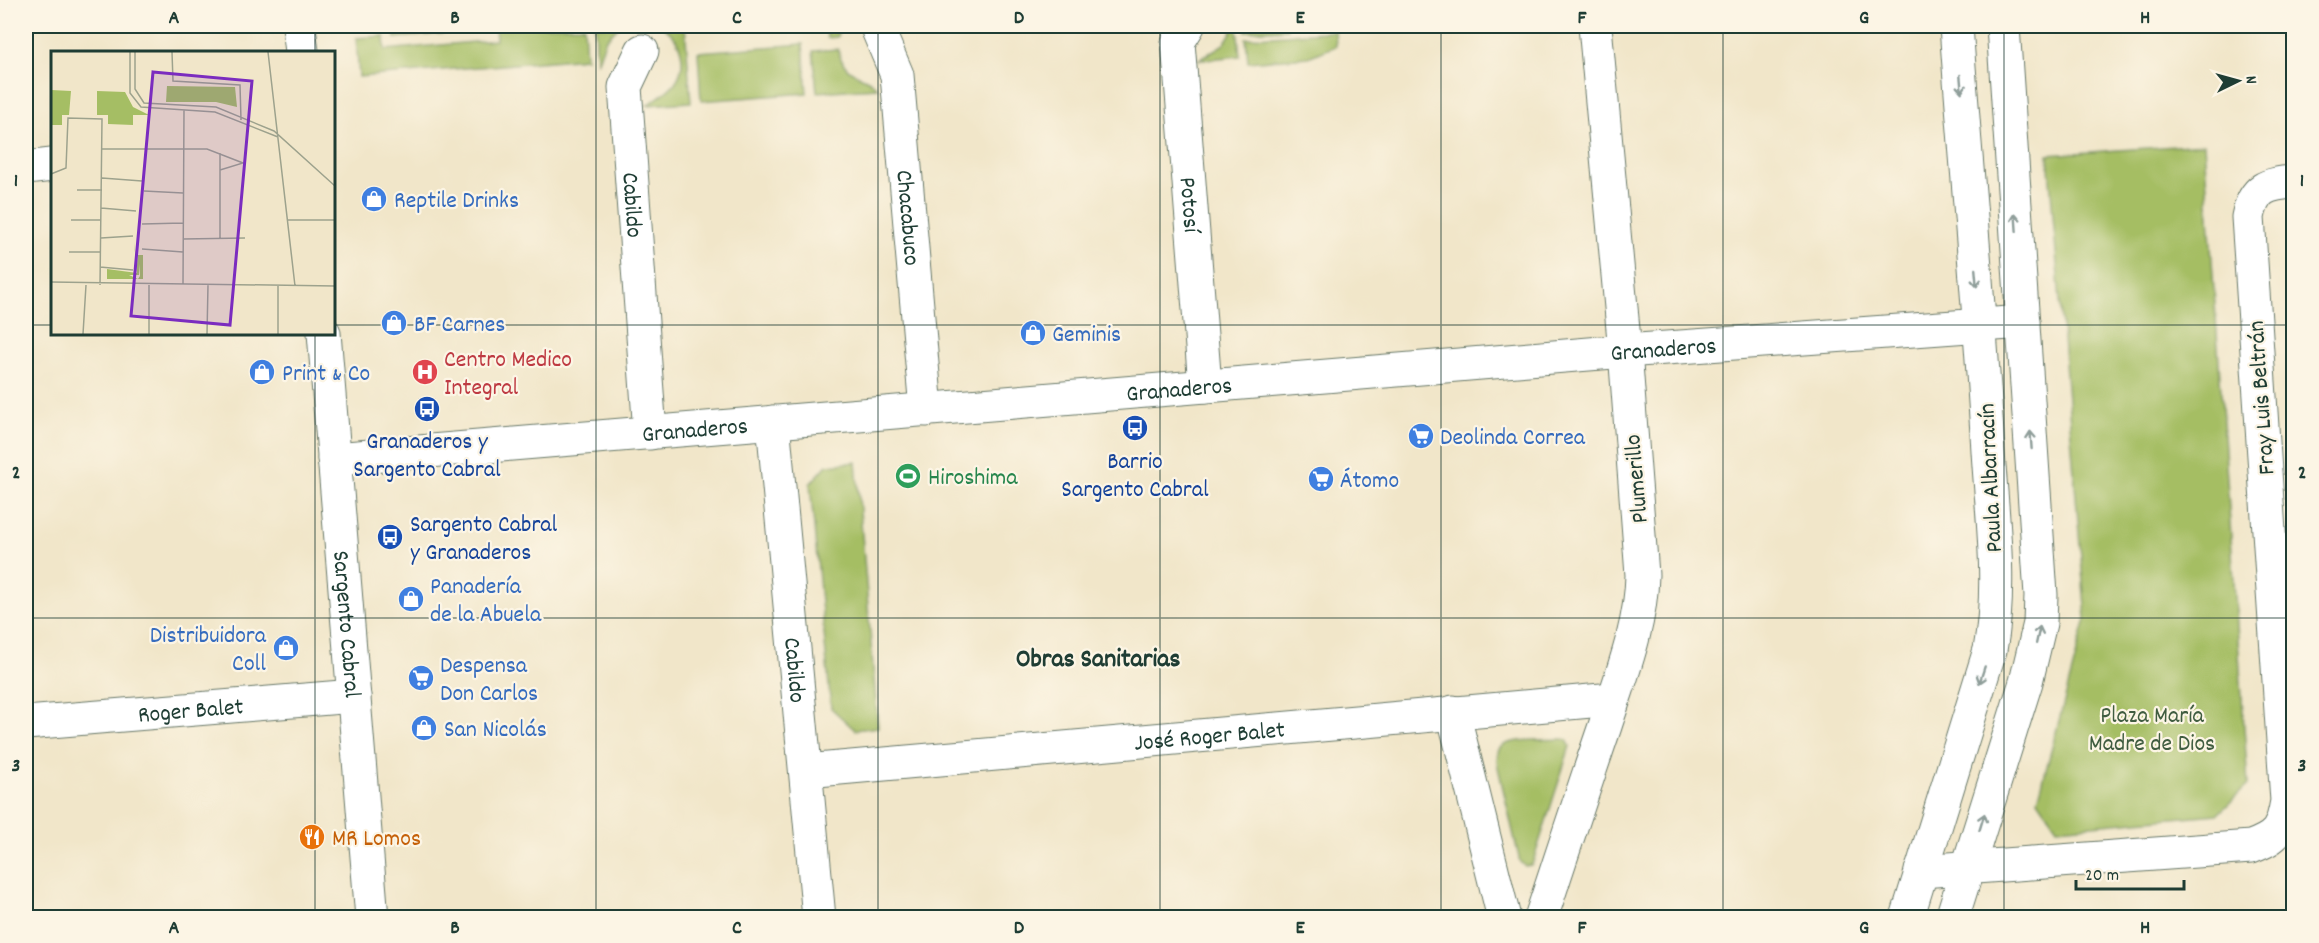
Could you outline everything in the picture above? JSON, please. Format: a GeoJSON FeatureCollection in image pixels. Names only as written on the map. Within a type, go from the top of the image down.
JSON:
{"type":"FeatureCollection","features":[{"type":"Feature","properties":{"kind":"street"},"geometry":{"type":"LineString","coordinates":[[300,26],[302,51]]}},
{"type":"Feature","properties":{"kind":"street","name":"Potosí"},"geometry":{"type":"LineString","coordinates":[[1188,26],[1178,42],[1205,386]]}},
{"type":"Feature","properties":{"kind":"street","name":"Plumerillo"},"geometry":{"type":"LineString","coordinates":[[1541,918],[1637,624],[1642,583],[1625,351],[1594,26]]}},
{"type":"Feature","properties":{"kind":"street","name":"Paula Albarracín"},"geometry":{"type":"LineString","coordinates":[[1907,918],[1990,650],[1995,625],[1995,580],[1981,325],[1956,26]]}},
{"type":"Feature","properties":{"kind":"street","name":"Paula Albarracín"},"geometry":{"type":"LineString","coordinates":[[1952,918],[2026,682],[2040,622],[2041,595],[2003,26]]}},
{"type":"Feature","properties":{"kind":"street","name":"Chacabuco"},"geometry":{"type":"LineString","coordinates":[[878,30],[897,75],[926,410]]}},
{"type":"Feature","properties":{"kind":"street","name":"Cabildo"},"geometry":{"type":"LineString","coordinates":[[642,51],[625,87],[650,433]]}},
{"type":"Feature","properties":{"kind":"street"},"geometry":{"type":"LineString","coordinates":[[26,168],[51,165]]}},
{"type":"Feature","properties":{"kind":"street","name":"Fray Luis Beltrán"},"geometry":{"type":"LineString","coordinates":[[1921,871],[2251,847],[2272,839],[2283,824],[2287,801],[2248,217],[2251,204],[2259,192],[2282,183]]}},
{"type":"Feature","properties":{"kind":"street","name":"Granaderos"},"geometry":{"type":"LineString","coordinates":[[334,459],[1625,351],[2023,322]]}},
{"type":"Feature","properties":{"kind":"street","name":"Sargento Cabral"},"geometry":{"type":"LineString","coordinates":[[324,334],[372,918]]}},
{"type":"Feature","properties":{"kind":"street","name":"Cabildo"},"geometry":{"type":"LineString","coordinates":[[774,422],[819,918]]}},
{"type":"Feature","properties":{"kind":"street","name":"Roger Balet"},"geometry":{"type":"LineString","coordinates":[[26,723],[354,696]]}},
{"type":"Feature","properties":{"kind":"street","name":"José Roger Balet"},"geometry":{"type":"LineString","coordinates":[[806,771],[1613,699]]}},
{"type":"Feature","properties":{"kind":"street"},"geometry":{"type":"LineString","coordinates":[[1453,712],[1504,918]]}},
{"type":"Feature","properties":{"kind":"green space"},"geometry":{"type":"Polygon","coordinates":[[[394,26],[487,26],[488,29],[395,38],[394,26]]]}},
{"type":"Feature","properties":{"kind":"green space"},"geometry":{"type":"Polygon","coordinates":[[[495,26],[584,26],[586,58],[359,77],[356,38],[384,36],[385,50],[496,40],[495,26]]]}},
{"type":"Feature","properties":{"kind":"green space"},"geometry":{"type":"Polygon","coordinates":[[[595,26],[619,26],[606,39],[597,63],[595,26]]]}},
{"type":"Feature","properties":{"kind":"green space"},"geometry":{"type":"Polygon","coordinates":[[[661,26],[685,26],[691,102],[647,105],[674,84],[681,68],[681,52],[678,44],[674,37],[661,26]]]}},
{"type":"Feature","properties":{"kind":"green space"},"geometry":{"type":"Polygon","coordinates":[[[826,26],[839,26],[837,37],[827,38],[826,26]]]}},
{"type":"Feature","properties":{"kind":"green space"},"geometry":{"type":"Polygon","coordinates":[[[929,26],[995,26],[929,31],[929,26]]]}},
{"type":"Feature","properties":{"kind":"green space"},"geometry":{"type":"Polygon","coordinates":[[[1237,26],[1240,56],[1198,60],[1224,44],[1237,26]]]}},
{"type":"Feature","properties":{"kind":"green space"},"geometry":{"type":"Polygon","coordinates":[[[1246,26],[1286,26],[1287,29],[1246,31],[1246,26]]]}},
{"type":"Feature","properties":{"kind":"green space"},"geometry":{"type":"Polygon","coordinates":[[[1335,31],[1336,46],[1308,57],[1248,62],[1246,38],[1335,31]]]}},
{"type":"Feature","properties":{"kind":"green space"},"geometry":{"type":"Polygon","coordinates":[[[803,44],[807,93],[701,101],[698,52],[803,44]]]}},
{"type":"Feature","properties":{"kind":"green space"},"geometry":{"type":"Polygon","coordinates":[[[838,49],[845,66],[873,83],[877,88],[817,92],[813,51],[838,49]]]}},
{"type":"Feature","properties":{"kind":"green space","name":"Plaza María Madre de Dios"},"geometry":{"type":"Polygon","coordinates":[[[2204,144],[2248,785],[2218,814],[2057,828],[2038,800],[2086,619],[2048,155],[2204,144]]]}},
{"type":"Feature","properties":{"kind":"green space"},"geometry":{"type":"Polygon","coordinates":[[[856,462],[878,727],[855,730],[831,708],[810,484],[827,465],[856,462]]]}},
{"type":"Feature","properties":{"kind":"green space"},"geometry":{"type":"Polygon","coordinates":[[[1567,740],[1570,746],[1533,862],[1525,866],[1520,862],[1498,767],[1498,752],[1504,745],[1511,743],[1567,740]]]}},
{"type":"Feature","properties":{"kind":"place","name":"Reptile Drinks"},"geometry":{"type":"Point","coordinates":[374,199]}},
{"type":"Feature","properties":{"kind":"place","name":"BF Carnes"},"geometry":{"type":"Point","coordinates":[394,323]}},
{"type":"Feature","properties":{"kind":"place","name":"Geminis"},"geometry":{"type":"Point","coordinates":[1033,333]}},
{"type":"Feature","properties":{"kind":"place","name":"Print & Co"},"geometry":{"type":"Point","coordinates":[262,372]}},
{"type":"Feature","properties":{"kind":"place","name":"Centro Medico Integral"},"geometry":{"type":"Point","coordinates":[425,372]}},
{"type":"Feature","properties":{"kind":"place","name":"Granaderos y Sargento Cabral"},"geometry":{"type":"Point","coordinates":[427,409]}},
{"type":"Feature","properties":{"kind":"place","name":"Barrio Sargento Cabral"},"geometry":{"type":"Point","coordinates":[1135,428]}},
{"type":"Feature","properties":{"kind":"place","name":"Deolinda Correa"},"geometry":{"type":"Point","coordinates":[1421,436]}},
{"type":"Feature","properties":{"kind":"place","name":"Hiroshima"},"geometry":{"type":"Point","coordinates":[908,476]}},
{"type":"Feature","properties":{"kind":"place","name":"Átomo"},"geometry":{"type":"Point","coordinates":[1321,479]}},
{"type":"Feature","properties":{"kind":"place","name":"Sargento Cabral y Granaderos"},"geometry":{"type":"Point","coordinates":[390,537]}},
{"type":"Feature","properties":{"kind":"place","name":"Panadería de la Abuela"},"geometry":{"type":"Point","coordinates":[411,599]}},
{"type":"Feature","properties":{"kind":"place","name":"Distribuidora Coll"},"geometry":{"type":"Point","coordinates":[286,648]}},
{"type":"Feature","properties":{"kind":"place","name":"Despensa Don Carlos"},"geometry":{"type":"Point","coordinates":[421,678]}},
{"type":"Feature","properties":{"kind":"place","name":"San Nicolás"},"geometry":{"type":"Point","coordinates":[424,728]}},
{"type":"Feature","properties":{"kind":"place","name":"MR Lomos"},"geometry":{"type":"Point","coordinates":[312,837]}},
{"type":"Feature","properties":{"kind":"district","name":"Obras Sanitarias"},"geometry":{"type":"Point","coordinates":[1098,657]}}]}
